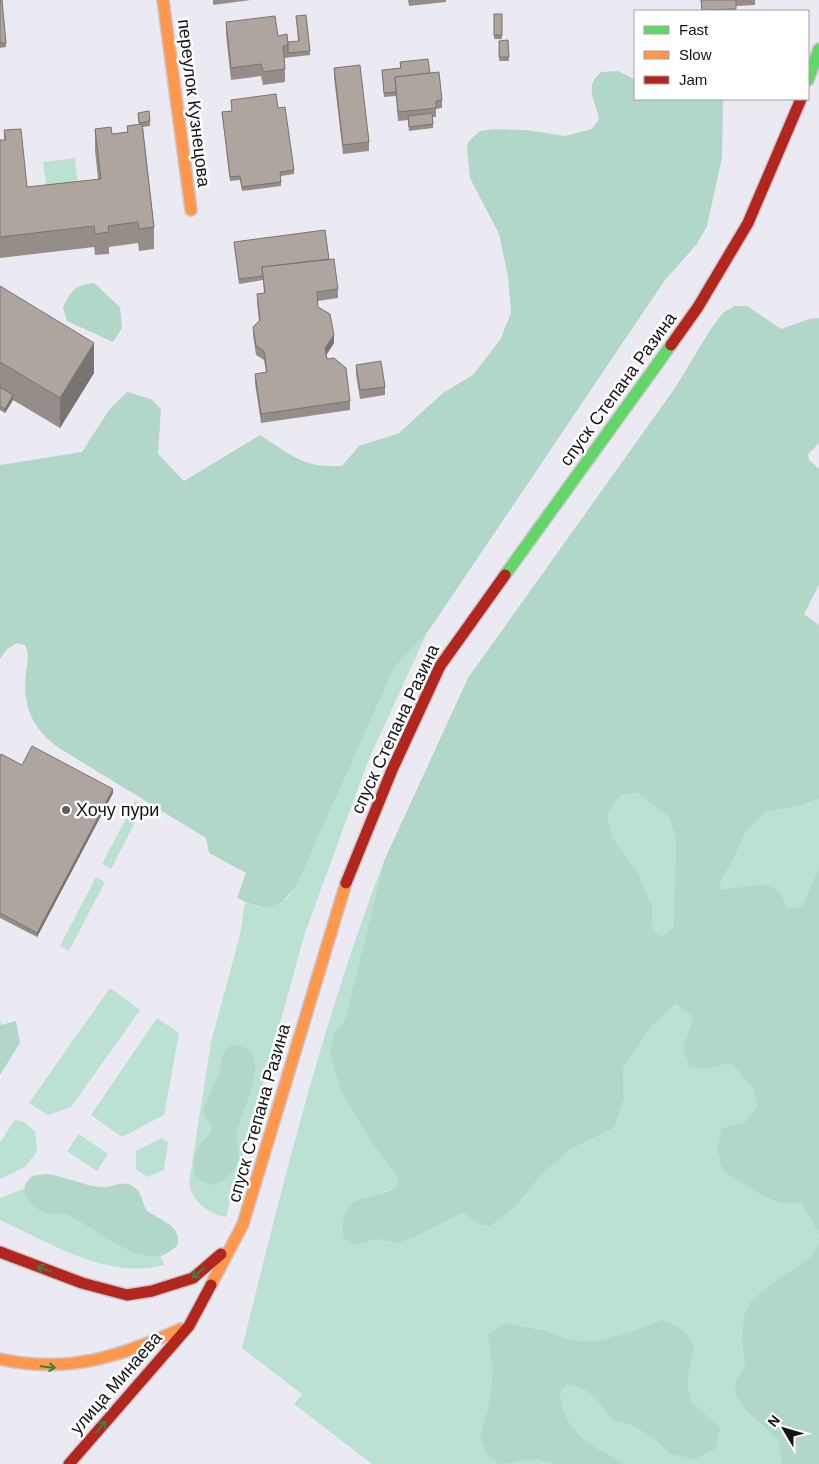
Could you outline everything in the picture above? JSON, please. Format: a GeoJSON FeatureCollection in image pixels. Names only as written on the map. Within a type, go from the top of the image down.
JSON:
{"type":"FeatureCollection","features":[{"type":"Feature","properties":{"kind":"main road","name":"переулок Кузнецова"},"geometry":{"type":"LineString","coordinates":[[163,0],[191,210]]}},
{"type":"Feature","properties":{"kind":"main road"},"geometry":{"type":"LineString","coordinates":[[809,77],[819,49]]}},
{"type":"Feature","properties":{"kind":"main road","name":"спуск Степана Разина"},"geometry":{"type":"LineString","coordinates":[[189,1326],[235,1241],[251,1204],[331,927],[356,856],[392,770],[440,666],[698,307],[748,222],[801,100]]}},
{"type":"Feature","properties":{"kind":"main road"},"geometry":{"type":"LineString","coordinates":[[0,1252],[82,1283],[127,1295],[152,1291],[193,1278],[235,1241]]}},
{"type":"Feature","properties":{"kind":"main road"},"geometry":{"type":"LineString","coordinates":[[0,1359],[55,1368],[94,1362],[158,1340],[189,1326]]}},
{"type":"Feature","properties":{"kind":"main road","name":"улица Минаева"},"geometry":{"type":"LineString","coordinates":[[69,1464],[189,1326]]}},
{"type":"Feature","properties":{"kind":"green space"},"geometry":{"type":"Polygon","coordinates":[[[618,71],[634,79],[634,100],[723,100],[722,158],[707,226],[697,244],[665,280],[427,633],[394,668],[298,883],[285,899],[278,904],[264,907],[247,903],[237,898],[246,873],[209,853],[206,838],[59,748],[42,733],[36,724],[31,715],[26,695],[25,684],[28,655],[25,645],[17,643],[7,649],[0,659],[0,465],[82,452],[109,410],[127,392],[151,399],[161,409],[158,454],[184,481],[260,435],[298,459],[317,465],[342,466],[359,446],[399,433],[443,393],[473,375],[500,340],[511,313],[508,276],[499,234],[470,178],[468,142],[480,131],[493,129],[526,130],[565,136],[592,129],[599,119],[592,89],[593,83],[601,72],[618,71]]]}},
{"type":"Feature","properties":{"kind":"green space"},"geometry":{"type":"Polygon","coordinates":[[[75,158],[78,188],[47,192],[43,162],[75,158]]]}},
{"type":"Feature","properties":{"kind":"green space"},"geometry":{"type":"Polygon","coordinates":[[[94,283],[120,307],[122,328],[113,342],[67,321],[63,307],[71,292],[82,285],[94,283]]]}},
{"type":"Feature","properties":{"kind":"green space"},"geometry":{"type":"Polygon","coordinates":[[[734,306],[747,306],[781,329],[809,319],[819,318],[819,443],[808,454],[809,460],[819,469],[819,585],[804,614],[819,625],[819,799],[791,808],[767,811],[744,834],[732,863],[723,876],[719,890],[765,884],[780,892],[787,908],[802,907],[819,867],[819,1234],[801,1203],[778,1203],[723,1171],[717,1149],[722,1128],[744,1123],[757,1105],[752,1088],[731,1063],[706,1069],[689,1067],[683,1047],[693,1017],[675,1004],[652,1026],[623,1068],[624,1099],[614,1128],[571,1149],[541,1175],[517,1205],[490,1226],[478,1224],[463,1212],[414,1238],[397,1243],[376,1239],[354,1245],[343,1237],[343,1221],[346,1210],[358,1200],[386,1192],[397,1185],[398,1178],[372,1143],[341,1091],[330,1052],[334,1032],[345,1020],[384,861],[468,678],[675,388],[712,327],[723,313],[734,306]],[[637,793],[621,795],[607,814],[613,838],[637,871],[652,906],[653,930],[661,937],[673,928],[676,839],[669,817],[637,793]]]}},
{"type":"Feature","properties":{"kind":"green space"},"geometry":{"type":"Polygon","coordinates":[[[427,633],[368,761],[305,933],[226,1217],[213,1213],[202,1206],[194,1196],[189,1183],[211,1042],[240,935],[245,902],[257,907],[287,899],[298,883],[394,668],[427,633]]]}},
{"type":"Feature","properties":{"kind":"green space"},"geometry":{"type":"Polygon","coordinates":[[[637,793],[669,817],[676,839],[673,928],[661,937],[653,930],[652,906],[637,871],[613,838],[607,814],[621,795],[637,793]]]}},
{"type":"Feature","properties":{"kind":"green space"},"geometry":{"type":"Polygon","coordinates":[[[819,799],[819,867],[802,907],[787,908],[765,884],[719,891],[723,876],[732,863],[744,834],[767,811],[791,808],[819,799]]]}},
{"type":"Feature","properties":{"kind":"green space"},"geometry":{"type":"Polygon","coordinates":[[[135,801],[144,805],[111,869],[102,864],[135,801]]]}},
{"type":"Feature","properties":{"kind":"green space"},"geometry":{"type":"Polygon","coordinates":[[[384,861],[345,1020],[334,1032],[372,1143],[398,1178],[397,1185],[379,1195],[354,1245],[376,1239],[397,1243],[414,1238],[463,1212],[478,1224],[517,1205],[541,1175],[571,1149],[614,1128],[624,1099],[623,1068],[652,1026],[675,1004],[693,1017],[683,1047],[706,1069],[731,1063],[752,1088],[757,1105],[744,1123],[760,1194],[778,1203],[801,1203],[819,1234],[819,1242],[811,1257],[765,1288],[750,1302],[742,1342],[745,1365],[736,1380],[745,1409],[778,1440],[782,1464],[372,1464],[294,1404],[302,1394],[242,1348],[323,1041],[362,921],[384,861]]]}},
{"type":"Feature","properties":{"kind":"green space"},"geometry":{"type":"Polygon","coordinates":[[[96,877],[105,882],[69,951],[60,946],[96,877]]]}},
{"type":"Feature","properties":{"kind":"green space"},"geometry":{"type":"Polygon","coordinates":[[[110,988],[140,1010],[71,1107],[48,1115],[29,1103],[110,988]]]}},
{"type":"Feature","properties":{"kind":"green space"},"geometry":{"type":"Polygon","coordinates":[[[157,1018],[179,1033],[164,1115],[122,1137],[91,1115],[157,1018]]]}},
{"type":"Feature","properties":{"kind":"green space"},"geometry":{"type":"Polygon","coordinates":[[[0,1019],[1,1025],[16,1021],[20,1043],[0,1075],[0,1019]]]}},
{"type":"Feature","properties":{"kind":"green space"},"geometry":{"type":"Polygon","coordinates":[[[235,1045],[247,1049],[254,1057],[254,1081],[237,1130],[236,1139],[239,1156],[237,1164],[226,1178],[210,1185],[197,1179],[194,1171],[195,1156],[198,1147],[209,1135],[212,1128],[204,1115],[204,1107],[218,1075],[223,1054],[230,1046],[235,1045]]]}},
{"type":"Feature","properties":{"kind":"green space"},"geometry":{"type":"Polygon","coordinates":[[[15,1120],[23,1122],[35,1131],[37,1151],[25,1167],[0,1179],[0,1142],[15,1120]]]}},
{"type":"Feature","properties":{"kind":"green space"},"geometry":{"type":"Polygon","coordinates":[[[79,1134],[108,1154],[97,1171],[67,1151],[79,1134]]]}},
{"type":"Feature","properties":{"kind":"green space"},"geometry":{"type":"Polygon","coordinates":[[[161,1138],[168,1142],[164,1170],[148,1177],[136,1169],[136,1151],[161,1138]]]}},
{"type":"Feature","properties":{"kind":"green space"},"geometry":{"type":"Polygon","coordinates":[[[46,1174],[100,1187],[130,1184],[139,1192],[147,1211],[174,1229],[178,1239],[177,1246],[164,1255],[141,1254],[115,1243],[69,1215],[49,1214],[42,1211],[27,1198],[25,1184],[32,1176],[46,1174]]]}},
{"type":"Feature","properties":{"kind":"green space"},"geometry":{"type":"Polygon","coordinates":[[[55,1177],[98,1196],[137,1195],[164,1265],[121,1268],[100,1263],[79,1257],[0,1220],[0,1198],[55,1177]]]}},
{"type":"Feature","properties":{"kind":"green space"},"geometry":{"type":"Polygon","coordinates":[[[819,1242],[819,1464],[782,1464],[778,1440],[745,1409],[735,1394],[736,1380],[745,1365],[742,1342],[744,1316],[750,1302],[765,1288],[811,1257],[819,1242]]]}},
{"type":"Feature","properties":{"kind":"green space"},"geometry":{"type":"Polygon","coordinates":[[[662,1320],[684,1330],[694,1345],[687,1384],[691,1401],[720,1428],[716,1449],[695,1459],[671,1454],[656,1440],[633,1425],[613,1420],[588,1391],[566,1384],[560,1392],[563,1409],[569,1423],[586,1441],[623,1464],[553,1464],[535,1459],[499,1464],[486,1454],[480,1437],[489,1404],[493,1374],[488,1334],[504,1324],[544,1330],[568,1340],[595,1342],[634,1331],[662,1320]]]}},
{"type":"Feature","properties":{"kind":"building"},"geometry":{"type":"Polygon","coordinates":[[[0,0],[2,0],[6,43],[0,43],[0,0]]]}},
{"type":"Feature","properties":{"kind":"building"},"geometry":{"type":"Polygon","coordinates":[[[701,0],[736,0],[736,9],[702,10],[701,0]]]}},
{"type":"Feature","properties":{"kind":"building"},"geometry":{"type":"Polygon","coordinates":[[[494,14],[502,14],[502,35],[494,35],[494,14]]]}},
{"type":"Feature","properties":{"kind":"building"},"geometry":{"type":"Polygon","coordinates":[[[306,15],[310,51],[288,53],[288,42],[299,41],[296,16],[306,15]]]}},
{"type":"Feature","properties":{"kind":"building"},"geometry":{"type":"Polygon","coordinates":[[[275,16],[278,36],[287,34],[288,45],[283,46],[285,69],[263,72],[261,64],[231,68],[226,22],[275,16]]]}},
{"type":"Feature","properties":{"kind":"building"},"geometry":{"type":"Polygon","coordinates":[[[508,40],[509,57],[499,57],[499,41],[508,40]]]}},
{"type":"Feature","properties":{"kind":"building"},"geometry":{"type":"Polygon","coordinates":[[[428,59],[430,73],[395,77],[396,92],[384,93],[382,70],[401,68],[400,62],[428,59]]]}},
{"type":"Feature","properties":{"kind":"building"},"geometry":{"type":"Polygon","coordinates":[[[360,65],[369,142],[343,145],[334,68],[360,65]]]}},
{"type":"Feature","properties":{"kind":"building"},"geometry":{"type":"Polygon","coordinates":[[[439,72],[442,100],[436,101],[436,108],[398,112],[395,77],[439,72]]]}},
{"type":"Feature","properties":{"kind":"building"},"geometry":{"type":"Polygon","coordinates":[[[276,94],[278,108],[285,107],[294,170],[280,172],[281,182],[242,187],[240,176],[230,177],[222,112],[232,111],[231,100],[276,94]]]}},
{"type":"Feature","properties":{"kind":"building"},"geometry":{"type":"Polygon","coordinates":[[[149,111],[150,121],[139,123],[138,113],[149,111]]]}},
{"type":"Feature","properties":{"kind":"building"},"geometry":{"type":"Polygon","coordinates":[[[432,113],[433,124],[409,127],[408,116],[432,113]]]}},
{"type":"Feature","properties":{"kind":"building"},"geometry":{"type":"Polygon","coordinates":[[[142,124],[154,227],[139,229],[138,222],[108,226],[109,232],[95,234],[94,226],[0,237],[0,140],[6,140],[4,130],[21,129],[27,187],[101,179],[95,129],[111,127],[112,134],[128,132],[127,126],[142,124]]]}},
{"type":"Feature","properties":{"kind":"building"},"geometry":{"type":"Polygon","coordinates":[[[325,230],[329,259],[262,267],[263,276],[239,279],[234,242],[325,230]]]}},
{"type":"Feature","properties":{"kind":"building"},"geometry":{"type":"Polygon","coordinates":[[[334,259],[338,289],[317,292],[318,307],[330,314],[334,335],[325,348],[327,359],[334,358],[346,368],[350,401],[261,414],[255,374],[267,372],[264,351],[256,346],[253,327],[260,320],[257,294],[265,293],[262,267],[334,259]]]}},
{"type":"Feature","properties":{"kind":"building"},"geometry":{"type":"Polygon","coordinates":[[[0,286],[94,343],[60,398],[0,362],[0,286]]]}},
{"type":"Feature","properties":{"kind":"building"},"geometry":{"type":"Polygon","coordinates":[[[381,361],[385,387],[360,390],[356,365],[381,361]]]}},
{"type":"Feature","properties":{"kind":"building"},"geometry":{"type":"Polygon","coordinates":[[[0,387],[13,395],[5,409],[0,406],[0,387]]]}},
{"type":"Feature","properties":{"kind":"building"},"geometry":{"type":"Polygon","coordinates":[[[32,746],[113,789],[37,933],[0,913],[0,757],[1,754],[22,765],[32,746]]]}},
{"type":"Feature","properties":{"kind":"traffic: fast"},"geometry":{"type":"LineString","coordinates":[[809,77],[819,49]]}},
{"type":"Feature","properties":{"kind":"traffic: fast"},"geometry":{"type":"LineString","coordinates":[[505,575],[671,345]]}},
{"type":"Feature","properties":{"kind":"traffic: slow"},"geometry":{"type":"LineString","coordinates":[[163,0],[191,210]]}},
{"type":"Feature","properties":{"kind":"traffic: slow"},"geometry":{"type":"LineString","coordinates":[[211,1285],[243,1224],[346,883]]}},
{"type":"Feature","properties":{"kind":"traffic: slow"},"geometry":{"type":"LineString","coordinates":[[0,1359],[48,1365],[93,1360],[136,1348],[181,1329]]}},
{"type":"Feature","properties":{"kind":"traffic: jam"},"geometry":{"type":"LineString","coordinates":[[671,345],[698,307],[748,223],[801,100]]}},
{"type":"Feature","properties":{"kind":"traffic: jam"},"geometry":{"type":"LineString","coordinates":[[346,883],[392,770],[440,666],[505,575]]}},
{"type":"Feature","properties":{"kind":"traffic: jam"},"geometry":{"type":"LineString","coordinates":[[0,1252],[82,1283],[127,1295],[152,1291],[193,1278],[221,1254]]}},
{"type":"Feature","properties":{"kind":"traffic: jam"},"geometry":{"type":"LineString","coordinates":[[69,1464],[189,1326],[211,1285]]}},
{"type":"Feature","properties":{"kind":"place","name":"Хочу пури"},"geometry":{"type":"Point","coordinates":[66,810]}}]}
